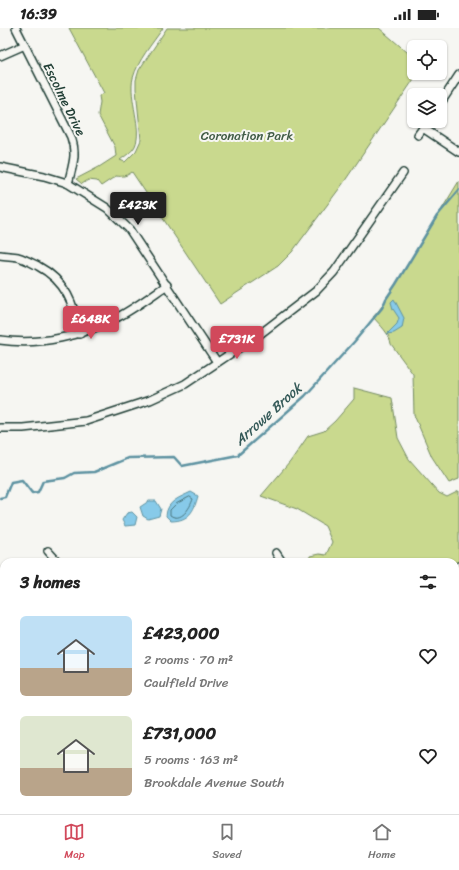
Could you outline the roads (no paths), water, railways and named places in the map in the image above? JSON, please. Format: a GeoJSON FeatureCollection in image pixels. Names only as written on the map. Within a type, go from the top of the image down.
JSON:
{"type":"FeatureCollection","features":[{"type":"Feature","properties":{"kind":"street","name":"Escolme Drive"},"geometry":{"type":"LineString","coordinates":[[16,28],[71,137],[74,146],[75,155],[67,183]]}},
{"type":"Feature","properties":{"kind":"street"},"geometry":{"type":"LineString","coordinates":[[0,56],[25,45]]}},
{"type":"Feature","properties":{"kind":"street"},"geometry":{"type":"LineString","coordinates":[[447,93],[459,74]]}},
{"type":"Feature","properties":{"kind":"street"},"geometry":{"type":"LineString","coordinates":[[418,135],[423,128],[459,152]]}},
{"type":"Feature","properties":{"kind":"street"},"geometry":{"type":"LineString","coordinates":[[0,167],[44,176],[67,183],[107,208],[129,229],[217,362]]}},
{"type":"Feature","properties":{"kind":"street"},"geometry":{"type":"LineString","coordinates":[[0,428],[23,428],[86,421],[150,400],[185,384],[260,334],[316,291],[334,272],[403,173]]}},
{"type":"Feature","properties":{"kind":"street"},"geometry":{"type":"LineString","coordinates":[[0,255],[19,258],[30,262],[54,276],[70,297],[80,334]]}},
{"type":"Feature","properties":{"kind":"street"},"geometry":{"type":"LineString","coordinates":[[0,340],[24,342],[41,341],[80,334],[118,317],[167,285]]}},
{"type":"Feature","properties":{"kind":"street"},"geometry":{"type":"LineString","coordinates":[[48,551],[54,558]]}},
{"type":"Feature","properties":{"kind":"street"},"geometry":{"type":"LineString","coordinates":[[276,552],[279,558]]}},
{"type":"Feature","properties":{"kind":"water"},"geometry":{"type":"Polygon","coordinates":[[[394,299],[404,318],[402,328],[394,333],[387,334],[397,324],[399,318],[393,309],[391,302],[394,299]]]}},
{"type":"Feature","properties":{"kind":"water"},"geometry":{"type":"Polygon","coordinates":[[[191,492],[198,496],[195,506],[190,514],[177,521],[171,521],[166,516],[171,503],[191,492]]]}},
{"type":"Feature","properties":{"kind":"water"},"geometry":{"type":"Polygon","coordinates":[[[149,501],[156,501],[161,509],[159,516],[148,519],[143,516],[140,507],[149,501]]]}},
{"type":"Feature","properties":{"kind":"water"},"geometry":{"type":"Polygon","coordinates":[[[132,512],[137,517],[135,525],[125,526],[122,520],[127,513],[132,512]]]}},
{"type":"Feature","properties":{"kind":"waterway","name":"Arrowe Brook"},"geometry":{"type":"LineString","coordinates":[[0,498],[5,497],[11,482],[22,480],[32,493],[38,492],[43,481],[65,478],[74,473],[94,472],[128,458],[174,457],[182,466],[238,455],[305,396],[354,342],[382,308],[437,216],[459,190]]}},
{"type":"Feature","properties":{"kind":"park label","name":"Coronation Park"},"geometry":{"type":"Point","coordinates":[247,135]}}]}
